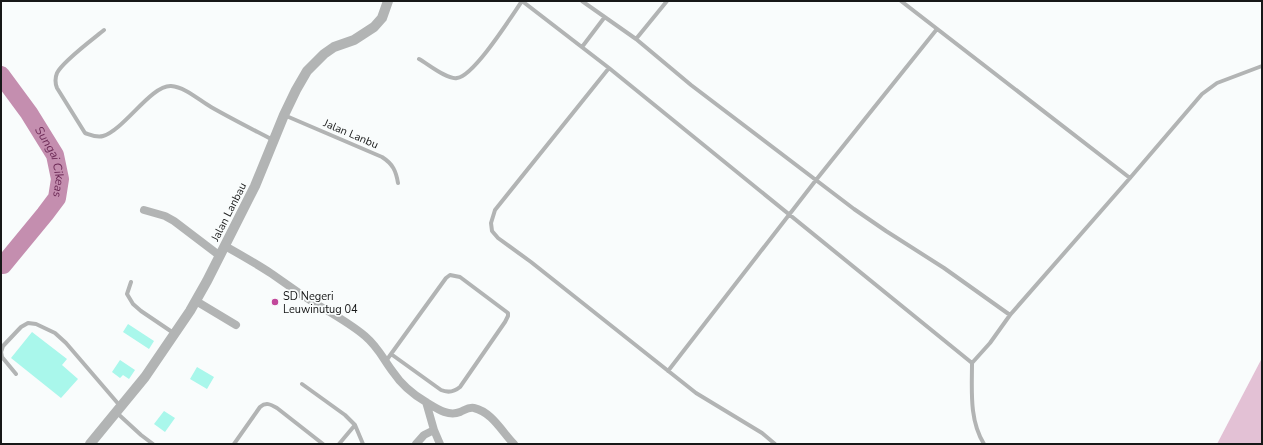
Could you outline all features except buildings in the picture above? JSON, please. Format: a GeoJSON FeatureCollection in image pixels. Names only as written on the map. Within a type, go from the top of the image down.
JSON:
{"type":"FeatureCollection","features":[{"type":"Feature","properties":{"kind":"street","name":"Jalan Lanbau"},"geometry":{"type":"LineString","coordinates":[[90,444],[119,410],[175,334],[196,301],[255,186],[284,115],[307,71],[317,60],[334,47],[354,40],[374,27],[382,18],[388,1]]}},
{"type":"Feature","properties":{"kind":"street"},"geometry":{"type":"LineString","coordinates":[[144,210],[165,216],[174,221],[220,256]]}},
{"type":"Feature","properties":{"kind":"street"},"geometry":{"type":"LineString","coordinates":[[225,246],[345,321],[373,344],[386,361],[392,372],[402,383],[426,402],[452,414],[459,413],[468,408],[481,411],[489,416],[514,444]]}},
{"type":"Feature","properties":{"kind":"street"},"geometry":{"type":"LineString","coordinates":[[196,301],[236,325]]}},
{"type":"Feature","properties":{"kind":"street"},"geometry":{"type":"LineString","coordinates":[[426,402],[434,430],[440,444]]}},
{"type":"Feature","properties":{"kind":"street"},"geometry":{"type":"LineString","coordinates":[[416,444],[424,435],[434,430]]}},
{"type":"Feature","properties":{"kind":"lane"},"geometry":{"type":"LineString","coordinates":[[419,59],[450,78],[463,76],[485,54],[522,1],[609,68],[972,362]]}},
{"type":"Feature","properties":{"kind":"lane"},"geometry":{"type":"LineString","coordinates":[[582,1],[604,18],[636,39],[690,85],[816,180],[886,231],[944,268],[1010,315]]}},
{"type":"Feature","properties":{"kind":"lane"},"geometry":{"type":"LineString","coordinates":[[636,39],[667,1]]}},
{"type":"Feature","properties":{"kind":"lane"},"geometry":{"type":"LineString","coordinates":[[901,1],[1130,178]]}},
{"type":"Feature","properties":{"kind":"lane"},"geometry":{"type":"LineString","coordinates":[[582,47],[604,18]]}},
{"type":"Feature","properties":{"kind":"lane"},"geometry":{"type":"LineString","coordinates":[[668,371],[816,180],[938,29]]}},
{"type":"Feature","properties":{"kind":"lane"},"geometry":{"type":"LineString","coordinates":[[104,30],[63,65],[57,72],[55,81],[57,88],[85,133],[93,136],[102,136],[113,131],[158,90],[169,86],[184,91],[274,140]]}},
{"type":"Feature","properties":{"kind":"lane"},"geometry":{"type":"LineString","coordinates":[[984,444],[978,432],[972,407],[972,362],[990,343],[1010,315],[1207,89],[1217,83],[1262,66]]}},
{"type":"Feature","properties":{"kind":"lane"},"geometry":{"type":"LineString","coordinates":[[609,68],[495,210],[491,223],[492,231],[498,238],[537,267],[696,393],[762,433],[775,444]]}},
{"type":"Feature","properties":{"kind":"lane","name":"Jalan Lanbu"},"geometry":{"type":"LineString","coordinates":[[284,115],[389,161],[395,168],[398,183]]}},
{"type":"Feature","properties":{"kind":"lane"},"geometry":{"type":"LineString","coordinates":[[386,361],[391,354],[446,278],[450,276],[460,277],[508,313],[505,322],[460,387],[456,390],[450,392],[441,390],[391,354]]}},
{"type":"Feature","properties":{"kind":"lane"},"geometry":{"type":"LineString","coordinates":[[131,282],[127,294],[133,304],[175,334]]}},
{"type":"Feature","properties":{"kind":"lane"},"geometry":{"type":"LineString","coordinates":[[16,374],[2,357],[1,352],[3,346],[21,327],[28,323],[36,324],[54,333],[66,343],[119,410],[125,421],[153,444]]}},
{"type":"Feature","properties":{"kind":"lane"},"geometry":{"type":"LineString","coordinates":[[302,384],[355,424],[363,444]]}},
{"type":"Feature","properties":{"kind":"lane"},"geometry":{"type":"LineString","coordinates":[[234,444],[260,407],[268,403],[277,408],[323,444]]}},
{"type":"Feature","properties":{"kind":"lane"},"geometry":{"type":"LineString","coordinates":[[339,444],[355,424]]}},
{"type":"Feature","properties":{"kind":"shaded area"},"geometry":{"type":"Polygon","coordinates":[[[1262,358],[1262,444],[1217,444],[1262,358]]]}},
{"type":"Feature","properties":{"kind":"waterway","name":"Sungai Cikeas"},"geometry":{"type":"LineString","coordinates":[[1,75],[29,113],[55,155],[60,179],[57,198],[3,265],[1,265]]}},
{"type":"Feature","properties":{"kind":"place","name":"SD Negeri Leuwinutug 04"},"geometry":{"type":"Point","coordinates":[275,302]}}]}
